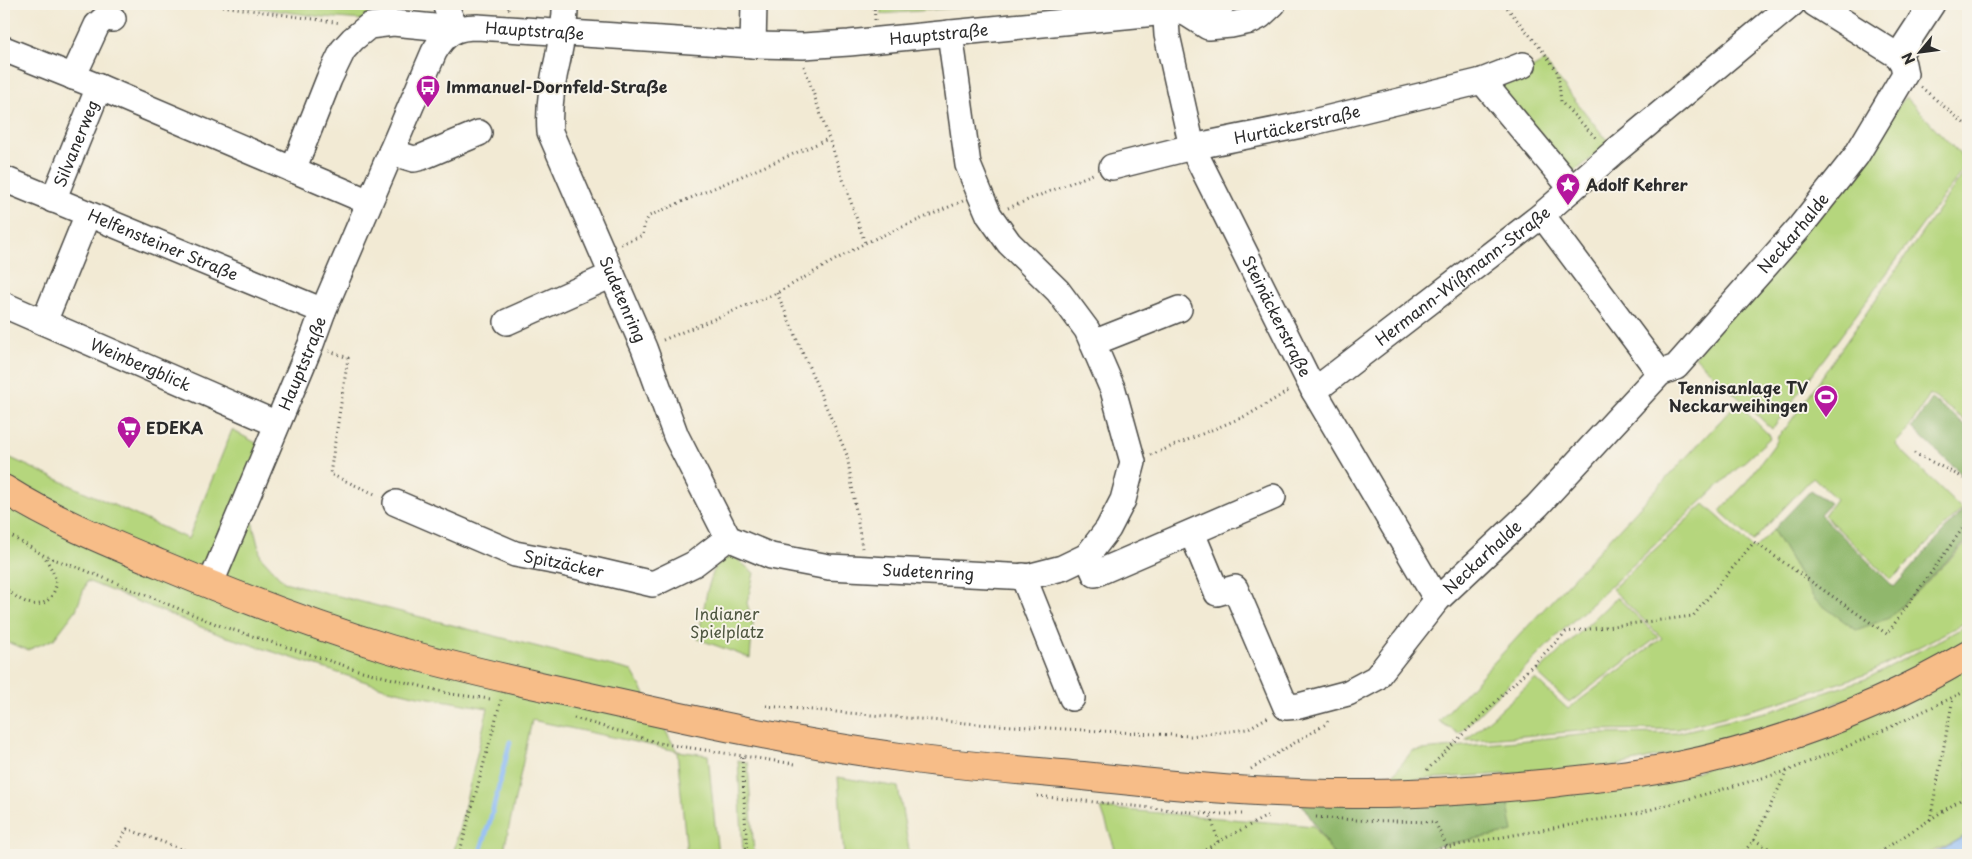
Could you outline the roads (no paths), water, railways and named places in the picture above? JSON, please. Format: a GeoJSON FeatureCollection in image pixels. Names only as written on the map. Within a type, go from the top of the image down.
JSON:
{"type":"FeatureCollection","features":[{"type":"Feature","properties":{"kind":"main road"},"geometry":{"type":"LineString","coordinates":[[4,489],[60,520],[107,542],[210,585],[303,620],[392,650],[510,680],[751,732],[900,757],[1121,780],[1269,792],[1404,794],[1490,789],[1626,775],[1674,767],[1725,755],[1805,730],[1904,689],[1968,655]]}},
{"type":"Feature","properties":{"kind":"street"},"geometry":{"type":"LineString","coordinates":[[293,170],[343,50],[353,39],[369,26],[393,23],[456,29],[445,4]]}},
{"type":"Feature","properties":{"kind":"street","name":"Sudetenring"},"geometry":{"type":"LineString","coordinates":[[564,4],[566,14],[548,109],[550,132],[644,348],[676,436],[728,538],[771,556],[828,567],[865,569],[1023,576],[1062,568],[1087,556],[1108,529],[1123,500],[1133,462],[1113,390],[1093,343]]}},
{"type":"Feature","properties":{"kind":"street"},"geometry":{"type":"LineString","coordinates":[[753,45],[754,4]]}},
{"type":"Feature","properties":{"kind":"street","name":"Hauptstraße"},"geometry":{"type":"LineString","coordinates":[[210,585],[323,311],[434,52],[440,41],[456,29],[476,26],[753,45],[803,46],[950,33],[1048,14],[1222,4]]}},
{"type":"Feature","properties":{"kind":"street"},"geometry":{"type":"LineString","coordinates":[[1175,7],[1208,27],[1231,26],[1250,21],[1260,16],[1273,4]]}},
{"type":"Feature","properties":{"kind":"street","name":"Hermann-Wißmann-Straße"},"geometry":{"type":"LineString","coordinates":[[1311,385],[1542,215],[1613,153],[1792,4]]}},
{"type":"Feature","properties":{"kind":"street"},"geometry":{"type":"LineString","coordinates":[[1815,4],[1902,65]]}},
{"type":"Feature","properties":{"kind":"street","name":"Neckarhalde"},"geometry":{"type":"LineString","coordinates":[[1192,533],[1217,593],[1236,588],[1286,707],[1299,706],[1348,693],[1376,678],[1437,600],[1536,506],[1660,373],[1676,366],[1800,227],[1856,156],[1932,4]]}},
{"type":"Feature","properties":{"kind":"street","name":"Steinäckerstraße"},"geometry":{"type":"LineString","coordinates":[[1175,7],[1167,35],[1192,147],[1311,385],[1437,600]]}},
{"type":"Feature","properties":{"kind":"street"},"geometry":{"type":"LineString","coordinates":[[73,77],[97,25],[106,17],[113,19]]}},
{"type":"Feature","properties":{"kind":"street"},"geometry":{"type":"LineString","coordinates":[[950,33],[968,165],[984,205],[1009,243],[1058,291],[1087,330],[1093,343],[1179,309]]}},
{"type":"Feature","properties":{"kind":"street"},"geometry":{"type":"LineString","coordinates":[[4,49],[99,87],[369,202]]}},
{"type":"Feature","properties":{"kind":"street","name":"Hurtäckerstraße"},"geometry":{"type":"LineString","coordinates":[[1112,167],[1192,147],[1300,125],[1482,81],[1523,65]]}},
{"type":"Feature","properties":{"kind":"street"},"geometry":{"type":"LineString","coordinates":[[1482,81],[1572,189]]}},
{"type":"Feature","properties":{"kind":"street","name":"Silvanerweg"},"geometry":{"type":"LineString","coordinates":[[53,200],[99,87]]}},
{"type":"Feature","properties":{"kind":"street"},"geometry":{"type":"LineString","coordinates":[[391,152],[414,159],[479,134]]}},
{"type":"Feature","properties":{"kind":"street","name":"Helfensteiner Straße"},"geometry":{"type":"LineString","coordinates":[[4,178],[323,311]]}},
{"type":"Feature","properties":{"kind":"street"},"geometry":{"type":"LineString","coordinates":[[44,322],[88,214]]}},
{"type":"Feature","properties":{"kind":"street"},"geometry":{"type":"LineString","coordinates":[[1542,215],[1660,373]]}},
{"type":"Feature","properties":{"kind":"street"},"geometry":{"type":"LineString","coordinates":[[507,322],[612,275]]}},
{"type":"Feature","properties":{"kind":"street","name":"Weinbergblick"},"geometry":{"type":"LineString","coordinates":[[4,306],[277,424]]}},
{"type":"Feature","properties":{"kind":"street"},"geometry":{"type":"LineString","coordinates":[[1087,556],[1095,574],[1273,497]]}},
{"type":"Feature","properties":{"kind":"street","name":"Spitzäcker"},"geometry":{"type":"LineString","coordinates":[[396,503],[515,554],[563,562],[653,584],[694,564],[728,538]]}},
{"type":"Feature","properties":{"kind":"street"},"geometry":{"type":"LineString","coordinates":[[1023,576],[1072,698]]}},
{"type":"Feature","properties":{"kind":"water"},"geometry":{"type":"Polygon","coordinates":[[[1968,834],[1968,855],[1932,855],[1968,834]]]}},
{"type":"Feature","properties":{"kind":"waterway"},"geometry":{"type":"LineString","coordinates":[[479,855],[490,821],[510,742]]}},
{"type":"Feature","properties":{"kind":"place","name":"Immanuel-Dornfeld-Straße"},"geometry":{"type":"Point","coordinates":[428,108]}},
{"type":"Feature","properties":{"kind":"place","name":"Adolf Kehrer"},"geometry":{"type":"Point","coordinates":[1568,206]}},
{"type":"Feature","properties":{"kind":"place","name":"Tennisanlage TV Neckarweihingen"},"geometry":{"type":"Point","coordinates":[1826,418]}},
{"type":"Feature","properties":{"kind":"place","name":"EDEKA"},"geometry":{"type":"Point","coordinates":[129,449]}},
{"type":"Feature","properties":{"kind":"park label","name":"Indianer Spielplatz"},"geometry":{"type":"Point","coordinates":[727,623]}}]}
